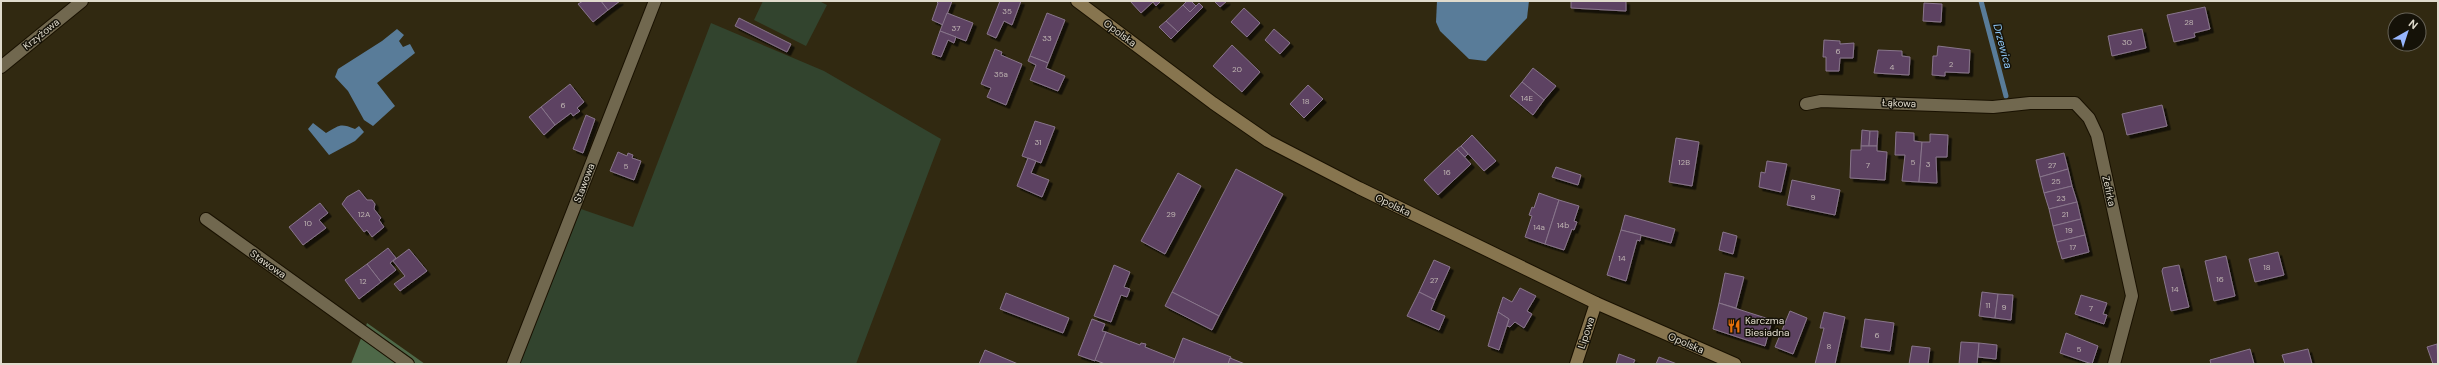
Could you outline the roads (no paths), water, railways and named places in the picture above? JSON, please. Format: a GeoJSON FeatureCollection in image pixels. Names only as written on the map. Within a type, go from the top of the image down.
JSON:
{"type":"FeatureCollection","features":[{"type":"Feature","properties":{"kind":"street","name":"Krzyżowa"},"geometry":{"type":"LineString","coordinates":[[1,67],[82,1]]}},
{"type":"Feature","properties":{"kind":"street","name":"Stawowa"},"geometry":{"type":"LineString","coordinates":[[513,364],[655,1]]}},
{"type":"Feature","properties":{"kind":"street","name":"Opolska"},"geometry":{"type":"LineString","coordinates":[[1077,1],[1213,103],[1268,141],[1360,188],[1596,303],[1735,364]]}},
{"type":"Feature","properties":{"kind":"street","name":"Łąkowa"},"geometry":{"type":"LineString","coordinates":[[1806,104],[1822,101],[1993,107]]}},
{"type":"Feature","properties":{"kind":"street","name":"Zefirka"},"geometry":{"type":"LineString","coordinates":[[1993,107],[2030,103],[2075,103],[2089,118],[2097,135],[2132,296],[2114,364]]}},
{"type":"Feature","properties":{"kind":"street","name":"Stawowa"},"geometry":{"type":"LineString","coordinates":[[206,219],[408,364]]}},
{"type":"Feature","properties":{"kind":"street","name":"Lipowa"},"geometry":{"type":"LineString","coordinates":[[1576,364],[1596,303]]}},
{"type":"Feature","properties":{"kind":"water"},"geometry":{"type":"Polygon","coordinates":[[[1437,1],[1529,1],[1527,18],[1486,61],[1469,59],[1440,31],[1436,22],[1437,1]]]}},
{"type":"Feature","properties":{"kind":"water"},"geometry":{"type":"Polygon","coordinates":[[[397,29],[404,35],[399,41],[403,47],[410,44],[415,53],[377,83],[395,106],[373,126],[364,120],[348,91],[335,77],[338,69],[382,41],[397,29]]]}},
{"type":"Feature","properties":{"kind":"water"},"geometry":{"type":"Polygon","coordinates":[[[313,123],[326,133],[340,126],[355,129],[359,126],[364,132],[355,141],[329,155],[308,129],[313,123]]]}},
{"type":"Feature","properties":{"kind":"waterway","name":"Drzewica"},"geometry":{"type":"LineString","coordinates":[[1981,1],[2006,96]]}},
{"type":"Feature","properties":{"kind":"place","name":"Karczma Biesiadna"},"geometry":{"type":"Point","coordinates":[1734,326]}}]}
